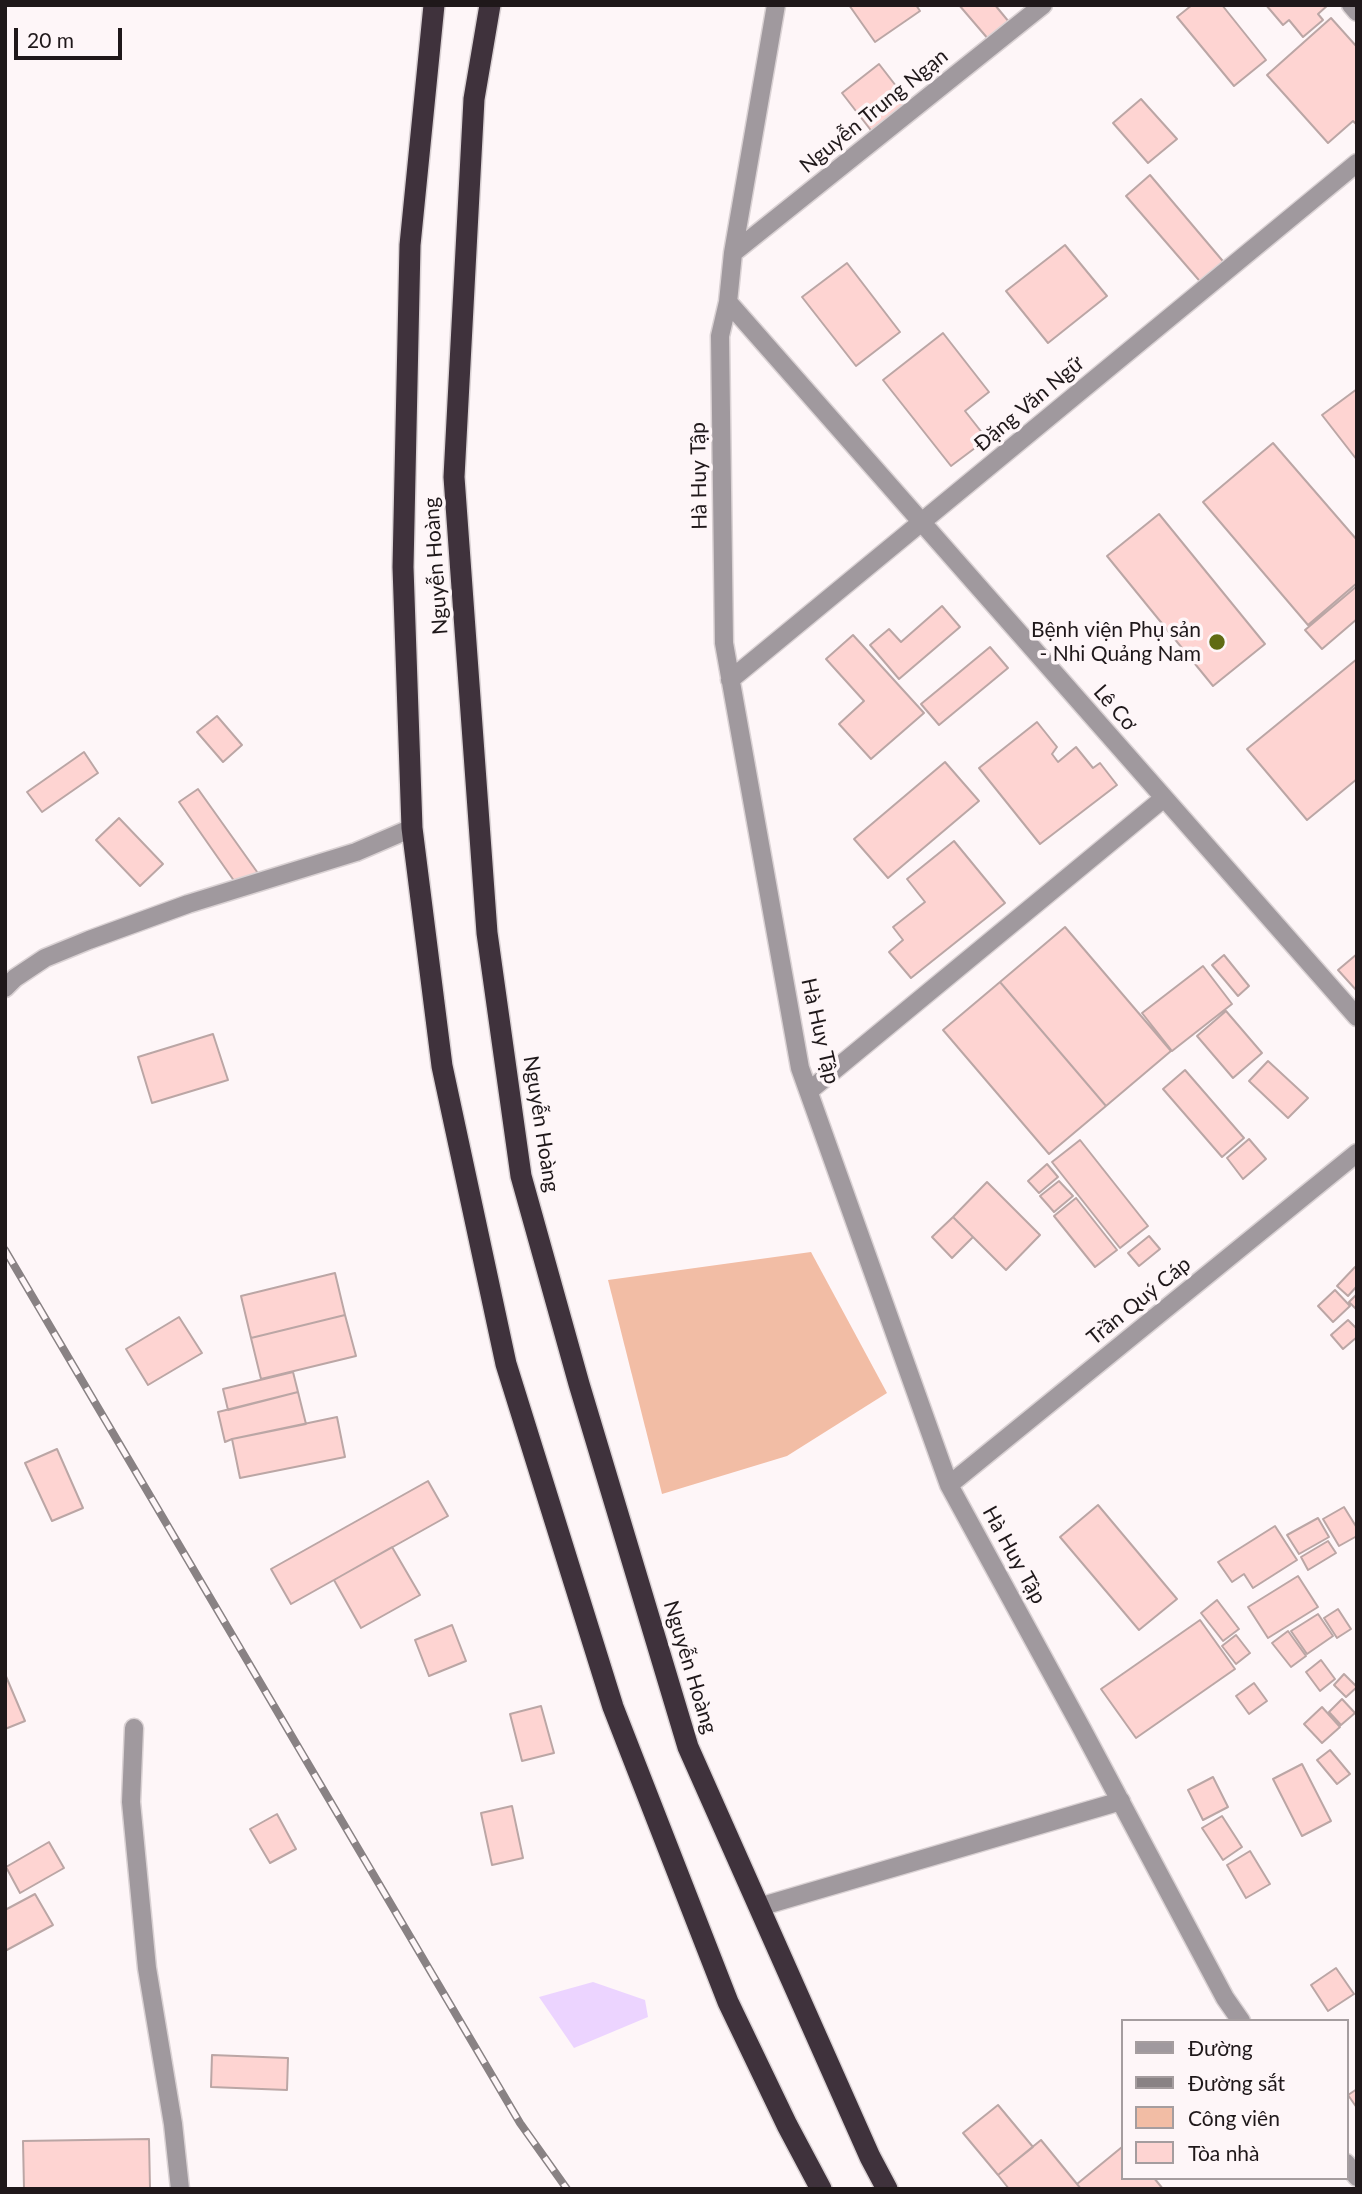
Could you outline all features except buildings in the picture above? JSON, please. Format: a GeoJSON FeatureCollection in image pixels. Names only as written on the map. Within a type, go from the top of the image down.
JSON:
{"type":"FeatureCollection","features":[{"type":"Feature","properties":{"kind":"highway","name":"Nguyễn Hoàng"},"geometry":{"type":"LineString","coordinates":[[435,5],[410,245],[402,567],[412,828],[442,1066],[506,1364],[613,1707],[728,2002],[821,2189]]}},
{"type":"Feature","properties":{"kind":"highway","name":"Nguyễn Hoàng"},"geometry":{"type":"LineString","coordinates":[[490,5],[474,99],[454,477],[487,933],[521,1176],[579,1384],[688,1747],[870,2157],[887,2189]]}},
{"type":"Feature","properties":{"kind":"street","name":"Hà Huy Tập"},"geometry":{"type":"LineString","coordinates":[[776,5],[733,253],[728,302],[720,336],[724,643],[800,1068],[949,1485],[1121,1801],[1224,1998],[1240,2019]]}},
{"type":"Feature","properties":{"kind":"street","name":"Nguyễn Trung Ngạn"},"geometry":{"type":"LineString","coordinates":[[733,253],[1043,5]]}},
{"type":"Feature","properties":{"kind":"street"},"geometry":{"type":"LineString","coordinates":[[1351,5],[1357,12]]}},
{"type":"Feature","properties":{"kind":"street","name":"Đặng Văn Ngữ"},"geometry":{"type":"LineString","coordinates":[[730,680],[1357,163]]}},
{"type":"Feature","properties":{"kind":"street","name":"Lê Cơ"},"geometry":{"type":"LineString","coordinates":[[728,302],[1357,1017]]}},
{"type":"Feature","properties":{"kind":"street"},"geometry":{"type":"LineString","coordinates":[[809,1091],[1164,798]]}},
{"type":"Feature","properties":{"kind":"street"},"geometry":{"type":"LineString","coordinates":[[5,988],[45,958],[89,940],[188,904],[356,852],[412,828]]}},
{"type":"Feature","properties":{"kind":"street","name":"Trần Quý Cáp"},"geometry":{"type":"LineString","coordinates":[[949,1485],[1357,1153]]}},
{"type":"Feature","properties":{"kind":"street"},"geometry":{"type":"LineString","coordinates":[[134,1728],[131,1802],[146,1954],[173,2124],[180,2189]]}},
{"type":"Feature","properties":{"kind":"street"},"geometry":{"type":"LineString","coordinates":[[759,1907],[1121,1801]]}},
{"type":"Feature","properties":{"kind":"green space"},"geometry":{"type":"Polygon","coordinates":[[[811,1252],[887,1393],[787,1456],[662,1494],[608,1280],[811,1252]]]}},
{"type":"Feature","properties":{"kind":"shaded area"},"geometry":{"type":"Polygon","coordinates":[[[593,1982],[645,2000],[648,2017],[574,2048],[539,1997],[593,1982]]]}},
{"type":"Feature","properties":{"kind":"railway"},"geometry":{"type":"LineString","coordinates":[[5,1250],[520,2123],[567,2189]]}},
{"type":"Feature","properties":{"kind":"place","name":"Bệnh viện Phụ sản - Nhi Quảng Nam"},"geometry":{"type":"Point","coordinates":[1217,642]}}]}
